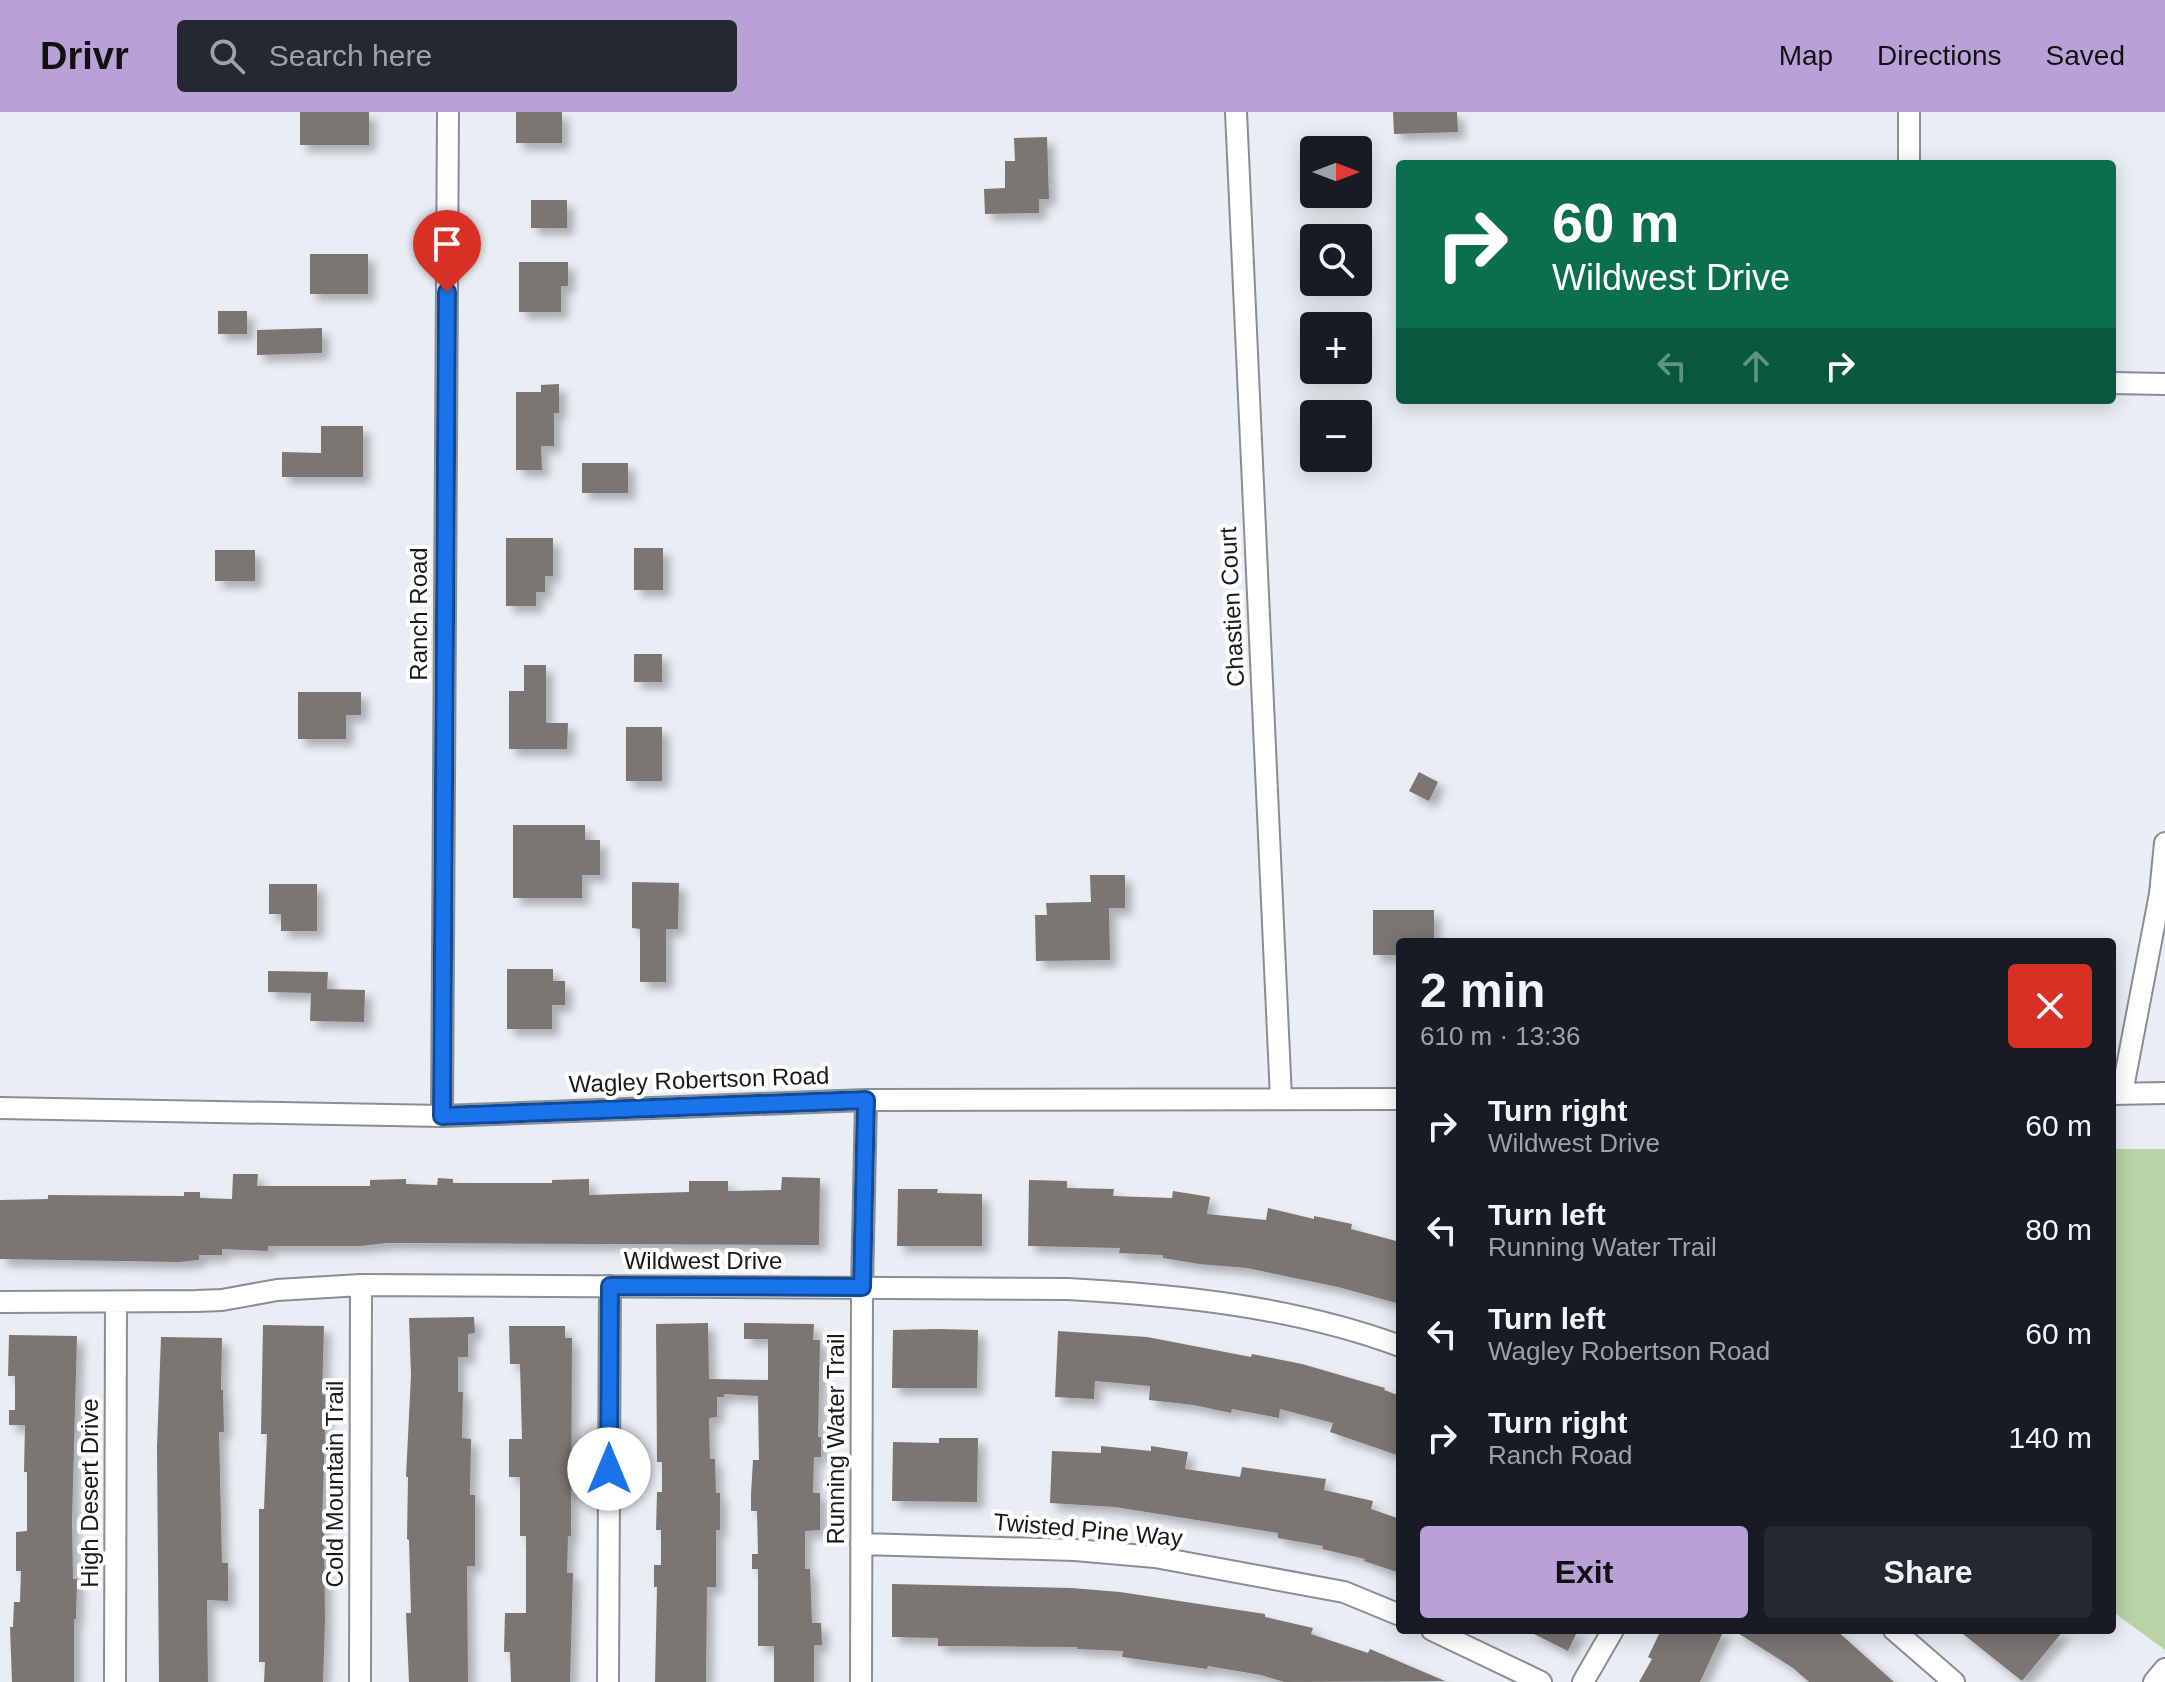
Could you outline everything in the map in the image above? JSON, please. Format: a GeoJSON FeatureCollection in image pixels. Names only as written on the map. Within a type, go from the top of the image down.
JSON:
{"type":"FeatureCollection","features":[{"type":"Feature","properties":{"kind":"street","name":"Ranch Road"},"geometry":{"type":"LineString","coordinates":[[442,1116],[448,112]]}},
{"type":"Feature","properties":{"kind":"street","name":"Chastien Court"},"geometry":{"type":"LineString","coordinates":[[1236,112],[1281,1099]]}},
{"type":"Feature","properties":{"kind":"street"},"geometry":{"type":"LineString","coordinates":[[1909,112],[1909,160]]}},
{"type":"Feature","properties":{"kind":"street"},"geometry":{"type":"LineString","coordinates":[[2116,383],[2165,384]]}},
{"type":"Feature","properties":{"kind":"street"},"geometry":{"type":"LineString","coordinates":[[2165,843],[2160,894],[2117,1094],[2165,1093]]}},
{"type":"Feature","properties":{"kind":"street","name":"Wagley Robertson Road"},"geometry":{"type":"LineString","coordinates":[[0,1108],[442,1116],[866,1100],[1396,1099]]}},
{"type":"Feature","properties":{"kind":"street","name":"Running Water Trail"},"geometry":{"type":"LineString","coordinates":[[861,1682],[866,1100]]}},
{"type":"Feature","properties":{"kind":"street","name":"Wildwest Drive"},"geometry":{"type":"LineString","coordinates":[[0,1302],[222,1300],[277,1290],[361,1285],[1068,1289],[1143,1293],[1220,1303],[1296,1317],[1396,1345]]}},
{"type":"Feature","properties":{"kind":"street","name":"Cold Mountain Trail"},"geometry":{"type":"LineString","coordinates":[[360,1682],[361,1285]]}},
{"type":"Feature","properties":{"kind":"street"},"geometry":{"type":"LineString","coordinates":[[608,1682],[610,1286]]}},
{"type":"Feature","properties":{"kind":"street","name":"High Desert Drive"},"geometry":{"type":"LineString","coordinates":[[115,1682],[116,1303]]}},
{"type":"Feature","properties":{"kind":"street","name":"Twisted Pine Way"},"geometry":{"type":"LineString","coordinates":[[861,1544],[1075,1550],[1155,1557],[1344,1592],[1396,1613]]}},
{"type":"Feature","properties":{"kind":"street"},"geometry":{"type":"LineString","coordinates":[[1440,1634],[1541,1682]]}},
{"type":"Feature","properties":{"kind":"street"},"geometry":{"type":"LineString","coordinates":[[1583,1682],[1611,1634]]}},
{"type":"Feature","properties":{"kind":"street"},"geometry":{"type":"LineString","coordinates":[[1899,1634],[1954,1682]]}},
{"type":"Feature","properties":{"kind":"street"},"geometry":{"type":"LineString","coordinates":[[2154,1682],[2165,1669]]}},
{"type":"Feature","properties":{"kind":"green space"},"geometry":{"type":"Polygon","coordinates":[[[2116,1149],[2165,1149],[2165,1650],[2116,1614],[2116,1149]]]}},
{"type":"Feature","properties":{"kind":"building"},"geometry":{"type":"Polygon","coordinates":[[[300,112],[369,112],[369,145],[300,145],[300,112]]]}},
{"type":"Feature","properties":{"kind":"building"},"geometry":{"type":"Polygon","coordinates":[[[516,112],[562,112],[562,143],[516,143],[516,112]]]}},
{"type":"Feature","properties":{"kind":"building"},"geometry":{"type":"Polygon","coordinates":[[[1393,112],[1457,112],[1458,132],[1394,134],[1393,112]]]}},
{"type":"Feature","properties":{"kind":"building"},"geometry":{"type":"Polygon","coordinates":[[[1047,137],[1049,199],[1039,199],[1039,213],[985,214],[984,189],[1005,188],[1005,161],[1015,161],[1014,138],[1047,137]]]}},
{"type":"Feature","properties":{"kind":"building"},"geometry":{"type":"Polygon","coordinates":[[[531,200],[567,200],[567,228],[531,228],[531,200]]]}},
{"type":"Feature","properties":{"kind":"building"},"geometry":{"type":"Polygon","coordinates":[[[310,254],[368,254],[368,294],[310,294],[310,254]]]}},
{"type":"Feature","properties":{"kind":"building"},"geometry":{"type":"Polygon","coordinates":[[[519,262],[568,262],[568,286],[561,286],[561,312],[519,312],[519,262]]]}},
{"type":"Feature","properties":{"kind":"building"},"geometry":{"type":"Polygon","coordinates":[[[218,311],[247,311],[247,334],[218,334],[218,311]]]}},
{"type":"Feature","properties":{"kind":"building"},"geometry":{"type":"Polygon","coordinates":[[[322,328],[322,353],[257,355],[257,330],[322,328]]]}},
{"type":"Feature","properties":{"kind":"building"},"geometry":{"type":"Polygon","coordinates":[[[559,384],[559,413],[554,413],[554,446],[541,446],[542,470],[516,470],[516,392],[541,392],[541,385],[559,384]]]}},
{"type":"Feature","properties":{"kind":"building"},"geometry":{"type":"Polygon","coordinates":[[[321,426],[363,426],[363,477],[282,477],[282,452],[321,453],[321,426]]]}},
{"type":"Feature","properties":{"kind":"building"},"geometry":{"type":"Polygon","coordinates":[[[582,463],[628,463],[628,493],[582,493],[582,463]]]}},
{"type":"Feature","properties":{"kind":"building"},"geometry":{"type":"Polygon","coordinates":[[[506,538],[553,538],[553,576],[545,576],[545,592],[536,592],[536,606],[506,606],[506,538]]]}},
{"type":"Feature","properties":{"kind":"building"},"geometry":{"type":"Polygon","coordinates":[[[634,548],[663,548],[663,590],[634,590],[634,548]]]}},
{"type":"Feature","properties":{"kind":"building"},"geometry":{"type":"Polygon","coordinates":[[[215,550],[255,550],[255,581],[215,581],[215,550]]]}},
{"type":"Feature","properties":{"kind":"building"},"geometry":{"type":"Polygon","coordinates":[[[634,654],[662,654],[662,682],[634,682],[634,654]]]}},
{"type":"Feature","properties":{"kind":"building"},"geometry":{"type":"Polygon","coordinates":[[[524,665],[546,665],[546,723],[568,723],[567,749],[509,749],[509,691],[524,691],[524,665]]]}},
{"type":"Feature","properties":{"kind":"building"},"geometry":{"type":"Polygon","coordinates":[[[298,692],[361,692],[361,715],[346,715],[346,739],[298,739],[298,692]]]}},
{"type":"Feature","properties":{"kind":"building"},"geometry":{"type":"Polygon","coordinates":[[[626,727],[662,727],[662,781],[626,781],[626,727]]]}},
{"type":"Feature","properties":{"kind":"building"},"geometry":{"type":"Polygon","coordinates":[[[1419,772],[1438,782],[1429,801],[1409,791],[1419,772]]]}},
{"type":"Feature","properties":{"kind":"building"},"geometry":{"type":"Polygon","coordinates":[[[513,825],[585,825],[585,840],[600,840],[600,875],[582,875],[582,898],[513,898],[513,825]]]}},
{"type":"Feature","properties":{"kind":"building"},"geometry":{"type":"Polygon","coordinates":[[[1090,875],[1125,875],[1125,908],[1109,908],[1110,960],[1036,961],[1035,915],[1047,915],[1046,903],[1091,902],[1090,875]]]}},
{"type":"Feature","properties":{"kind":"building"},"geometry":{"type":"Polygon","coordinates":[[[632,882],[679,883],[678,929],[666,929],[666,982],[640,982],[640,929],[632,928],[632,882]]]}},
{"type":"Feature","properties":{"kind":"building"},"geometry":{"type":"Polygon","coordinates":[[[269,884],[317,884],[317,931],[281,931],[281,914],[269,914],[269,884]]]}},
{"type":"Feature","properties":{"kind":"building"},"geometry":{"type":"Polygon","coordinates":[[[1373,910],[1434,910],[1434,938],[1396,938],[1396,955],[1373,955],[1373,910]]]}},
{"type":"Feature","properties":{"kind":"building"},"geometry":{"type":"Polygon","coordinates":[[[507,969],[553,969],[553,981],[565,981],[565,1005],[552,1005],[552,1029],[507,1029],[507,969]]]}},
{"type":"Feature","properties":{"kind":"building"},"geometry":{"type":"Polygon","coordinates":[[[268,971],[328,972],[327,989],[365,990],[364,1022],[310,1021],[311,993],[268,992],[268,971]]]}},
{"type":"Feature","properties":{"kind":"building"},"geometry":{"type":"Polygon","coordinates":[[[233,1174],[258,1174],[257,1186],[370,1186],[370,1180],[406,1179],[406,1184],[437,1185],[438,1178],[453,1179],[453,1183],[552,1183],[552,1180],[589,1179],[589,1195],[689,1192],[689,1181],[728,1181],[728,1191],[781,1190],[782,1177],[820,1178],[819,1245],[387,1243],[268,1246],[268,1251],[222,1249],[222,1255],[199,1255],[199,1260],[179,1262],[0,1259],[0,1200],[48,1199],[48,1195],[184,1196],[184,1192],[200,1192],[200,1198],[232,1199],[233,1174]]]}},
{"type":"Feature","properties":{"kind":"building"},"geometry":{"type":"Polygon","coordinates":[[[1029,1180],[1067,1181],[1067,1188],[1114,1189],[1113,1196],[1172,1198],[1173,1191],[1210,1197],[1207,1214],[1266,1220],[1268,1208],[1352,1224],[1351,1229],[1396,1241],[1396,1303],[1247,1268],[1199,1264],[1163,1258],[1163,1255],[1119,1253],[1120,1248],[1028,1246],[1029,1180]]]}},
{"type":"Feature","properties":{"kind":"building"},"geometry":{"type":"Polygon","coordinates":[[[898,1189],[982,1194],[982,1246],[897,1246],[898,1189]]]}},
{"type":"Feature","properties":{"kind":"building"},"geometry":{"type":"Polygon","coordinates":[[[474,1317],[475,1333],[468,1334],[468,1357],[458,1357],[458,1392],[463,1392],[462,1438],[471,1439],[470,1495],[475,1495],[475,1566],[467,1566],[468,1682],[409,1682],[406,1613],[411,1613],[406,1477],[411,1375],[409,1318],[474,1317]]]}},
{"type":"Feature","properties":{"kind":"building"},"geometry":{"type":"Polygon","coordinates":[[[708,1323],[709,1379],[768,1380],[768,1339],[744,1339],[744,1323],[814,1324],[813,1340],[820,1340],[818,1437],[821,1437],[821,1457],[814,1457],[813,1493],[820,1493],[820,1530],[805,1531],[805,1569],[810,1569],[812,1623],[821,1623],[822,1645],[814,1645],[814,1682],[774,1682],[774,1646],[758,1646],[758,1569],[752,1569],[752,1554],[758,1554],[757,1511],[751,1511],[751,1494],[753,1460],[759,1460],[758,1396],[724,1394],[724,1397],[717,1397],[717,1417],[709,1418],[710,1459],[715,1459],[716,1493],[720,1493],[720,1530],[716,1530],[716,1587],[707,1587],[706,1682],[655,1682],[657,1587],[654,1587],[654,1565],[661,1565],[661,1530],[656,1530],[657,1492],[662,1492],[662,1462],[657,1462],[656,1324],[708,1323]]]}},
{"type":"Feature","properties":{"kind":"building"},"geometry":{"type":"Polygon","coordinates":[[[263,1325],[324,1326],[323,1682],[264,1682],[265,1662],[259,1662],[259,1509],[264,1509],[267,1434],[261,1434],[263,1325]]]}},
{"type":"Feature","properties":{"kind":"building"},"geometry":{"type":"Polygon","coordinates":[[[509,1326],[565,1326],[565,1338],[572,1338],[571,1536],[568,1536],[567,1573],[573,1573],[570,1682],[511,1682],[510,1652],[504,1652],[505,1613],[526,1613],[526,1536],[520,1536],[520,1477],[509,1477],[509,1439],[522,1439],[520,1364],[510,1364],[509,1326]]]}},
{"type":"Feature","properties":{"kind":"building"},"geometry":{"type":"Polygon","coordinates":[[[893,1330],[978,1330],[977,1388],[892,1388],[893,1330]]]}},
{"type":"Feature","properties":{"kind":"building"},"geometry":{"type":"Polygon","coordinates":[[[1058,1331],[1147,1337],[1251,1357],[1252,1354],[1302,1364],[1385,1388],[1396,1394],[1396,1455],[1330,1432],[1333,1423],[1280,1409],[1279,1418],[1232,1409],[1231,1413],[1149,1400],[1150,1386],[1095,1381],[1094,1399],[1055,1397],[1058,1331]]]}},
{"type":"Feature","properties":{"kind":"building"},"geometry":{"type":"Polygon","coordinates":[[[9,1335],[77,1336],[72,1521],[73,1579],[77,1579],[74,1682],[12,1682],[10,1627],[13,1627],[14,1602],[20,1602],[21,1571],[16,1571],[16,1532],[27,1531],[27,1472],[24,1472],[25,1425],[9,1425],[9,1410],[15,1410],[15,1376],[8,1376],[9,1335]]]}},
{"type":"Feature","properties":{"kind":"building"},"geometry":{"type":"Polygon","coordinates":[[[161,1337],[222,1338],[224,1432],[219,1432],[222,1563],[228,1563],[228,1601],[207,1600],[208,1682],[159,1682],[157,1447],[161,1337]]]}},
{"type":"Feature","properties":{"kind":"building"},"geometry":{"type":"Polygon","coordinates":[[[939,1438],[978,1438],[977,1502],[892,1501],[893,1442],[939,1443],[939,1438]]]}},
{"type":"Feature","properties":{"kind":"building"},"geometry":{"type":"Polygon","coordinates":[[[1101,1446],[1151,1451],[1151,1446],[1188,1452],[1185,1469],[1240,1477],[1242,1467],[1326,1479],[1324,1490],[1373,1501],[1371,1509],[1396,1518],[1396,1572],[1365,1559],[1322,1549],[1323,1546],[1278,1538],[1278,1533],[1115,1507],[1050,1503],[1052,1451],[1101,1453],[1101,1446]]]}},
{"type":"Feature","properties":{"kind":"building"},"geometry":{"type":"Polygon","coordinates":[[[892,1584],[1071,1588],[1120,1592],[1265,1614],[1265,1617],[1313,1628],[1311,1634],[1368,1653],[1370,1649],[1445,1681],[1284,1682],[1208,1666],[1207,1669],[1122,1657],[1123,1651],[1077,1647],[938,1646],[938,1638],[892,1637],[892,1584]]]}},
{"type":"Feature","properties":{"kind":"building"},"geometry":{"type":"Polygon","coordinates":[[[1534,1634],[1576,1634],[1568,1651],[1534,1634]]]}},
{"type":"Feature","properties":{"kind":"building"},"geometry":{"type":"Polygon","coordinates":[[[1659,1634],[1722,1634],[1700,1682],[1639,1682],[1652,1659],[1648,1657],[1659,1634]]]}},
{"type":"Feature","properties":{"kind":"building"},"geometry":{"type":"Polygon","coordinates":[[[1739,1634],[1840,1634],[1894,1682],[1809,1682],[1793,1668],[1739,1634]]]}},
{"type":"Feature","properties":{"kind":"building"},"geometry":{"type":"Polygon","coordinates":[[[1963,1634],[2061,1634],[2022,1681],[1963,1634]]]}},
{"type":"Feature","properties":{"kind":"route"},"geometry":{"type":"LineString","coordinates":[[447,292],[442,1116],[866,1100],[862,1287],[610,1286],[609,1469]]}}]}
